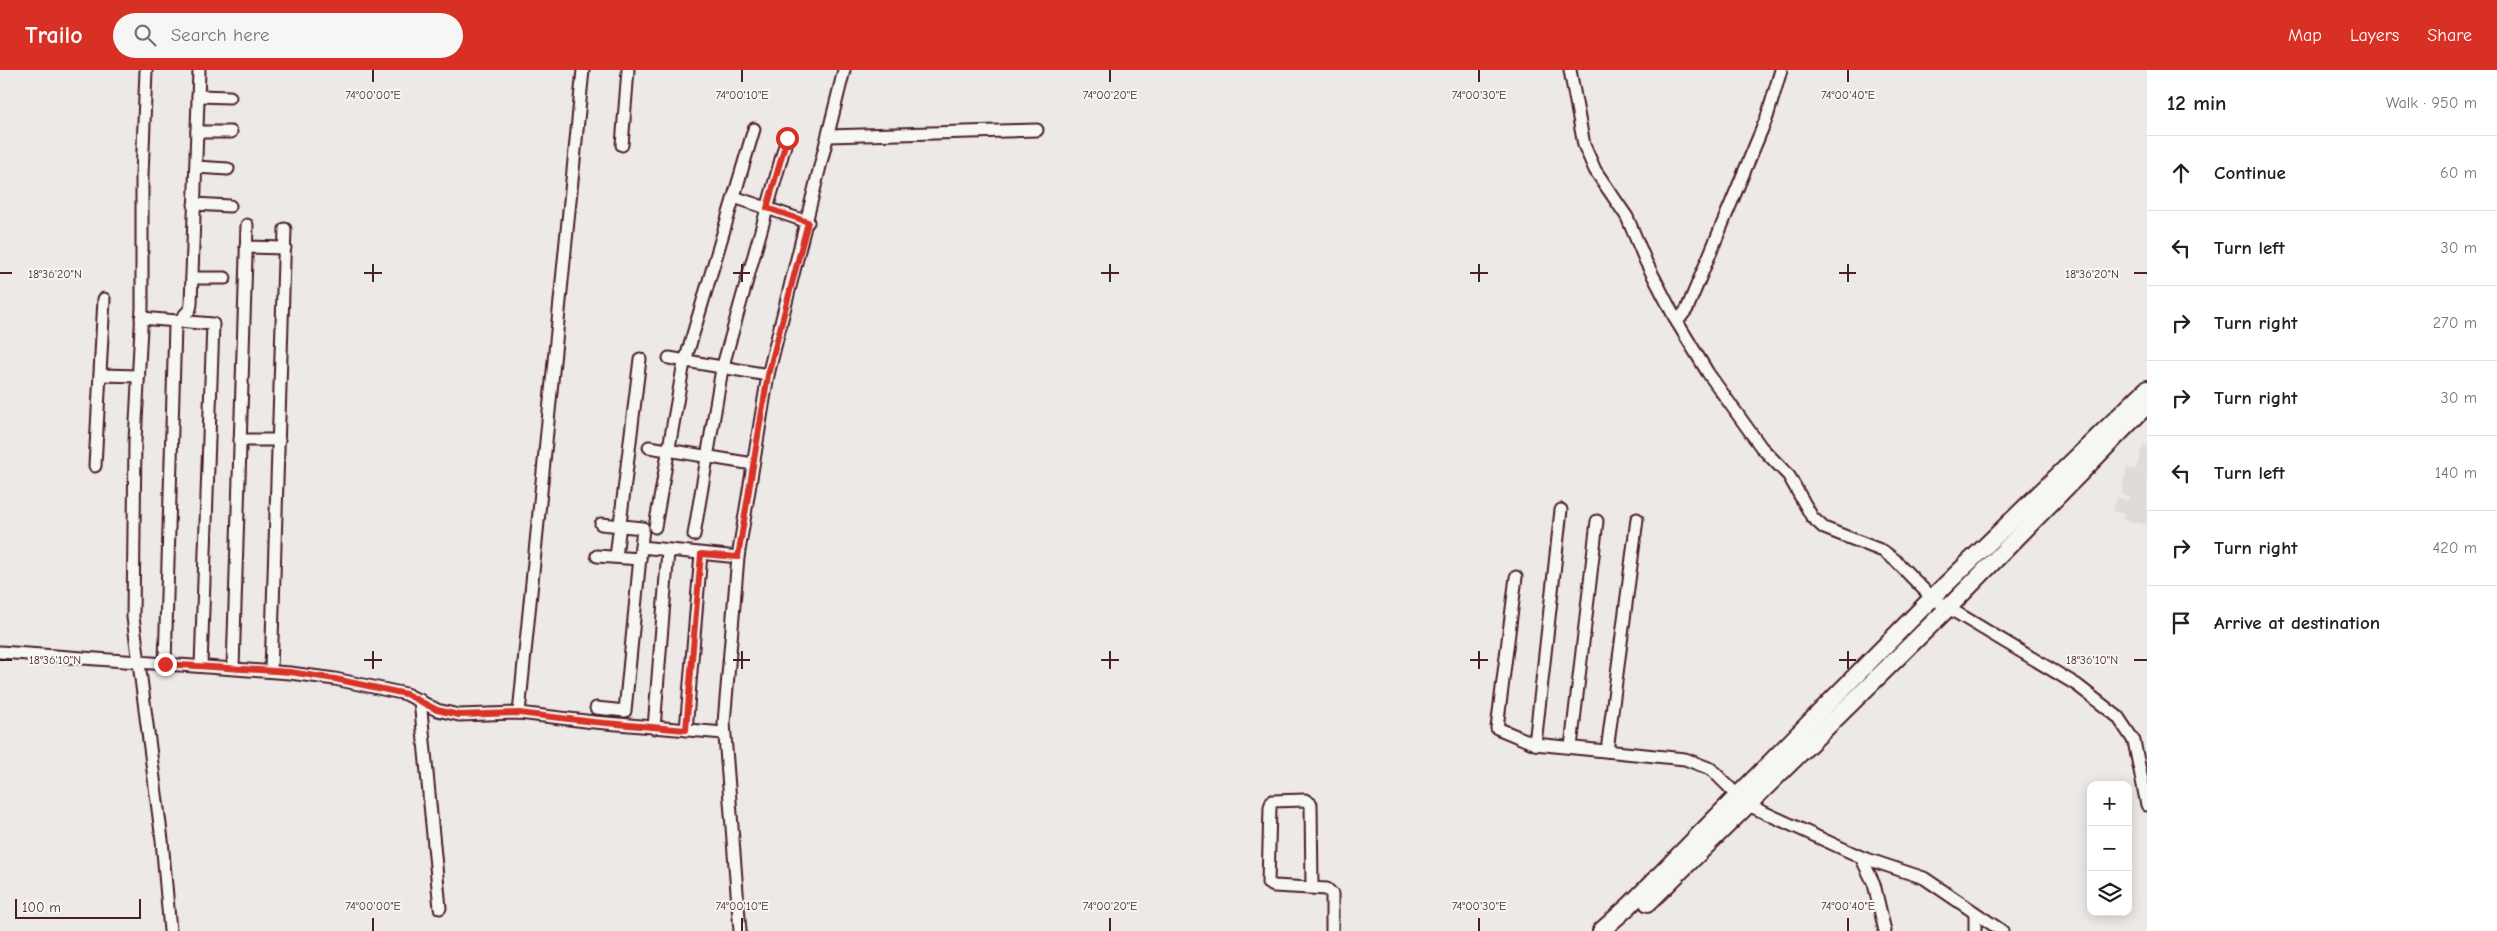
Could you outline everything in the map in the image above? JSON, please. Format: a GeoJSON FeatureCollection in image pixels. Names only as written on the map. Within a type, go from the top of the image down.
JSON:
{"type":"FeatureCollection","features":[{"type":"Feature","properties":{"kind":"highway"},"geometry":{"type":"LineString","coordinates":[[1617,931],[1743,800],[1932,598],[2147,390]]}},
{"type":"Feature","properties":{"kind":"highway"},"geometry":{"type":"LineString","coordinates":[[1601,931],[1948,608],[2147,405]]}},
{"type":"Feature","properties":{"kind":"street"},"geometry":{"type":"LineString","coordinates":[[146,70],[142,176],[141,318],[135,442],[133,607],[138,662],[162,840],[170,931]]}},
{"type":"Feature","properties":{"kind":"street"},"geometry":{"type":"LineString","coordinates":[[165,664],[175,326],[190,308],[199,70]]}},
{"type":"Feature","properties":{"kind":"street"},"geometry":{"type":"LineString","coordinates":[[519,713],[583,70]]}},
{"type":"Feature","properties":{"kind":"street"},"geometry":{"type":"LineString","coordinates":[[622,145],[628,70]]}},
{"type":"Feature","properties":{"kind":"street"},"geometry":{"type":"LineString","coordinates":[[740,931],[724,733],[730,632],[738,557],[768,375],[808,222],[844,70]]}},
{"type":"Feature","properties":{"kind":"street"},"geometry":{"type":"LineString","coordinates":[[1570,70],[1588,158],[1628,218],[1646,262],[1677,322],[1738,417],[1761,448],[1789,476],[1812,517],[1824,528],[1883,551],[1895,560],[1932,598],[2077,685],[2118,717],[2134,741],[2147,805]]}},
{"type":"Feature","properties":{"kind":"street"},"geometry":{"type":"LineString","coordinates":[[1677,322],[1684,315],[1692,298],[1767,117],[1781,70]]}},
{"type":"Feature","properties":{"kind":"street"},"geometry":{"type":"LineString","coordinates":[[198,96],[230,97]]}},
{"type":"Feature","properties":{"kind":"street"},"geometry":{"type":"LineString","coordinates":[[656,527],[668,450],[686,360],[754,129]]}},
{"type":"Feature","properties":{"kind":"street"},"geometry":{"type":"LineString","coordinates":[[828,136],[1037,130]]}},
{"type":"Feature","properties":{"kind":"street"},"geometry":{"type":"LineString","coordinates":[[197,132],[231,132]]}},
{"type":"Feature","properties":{"kind":"street"},"geometry":{"type":"LineString","coordinates":[[694,535],[722,367],[787,138]]}},
{"type":"Feature","properties":{"kind":"street"},"geometry":{"type":"LineString","coordinates":[[196,167],[228,169]]}},
{"type":"Feature","properties":{"kind":"street"},"geometry":{"type":"LineString","coordinates":[[734,197],[808,222]]}},
{"type":"Feature","properties":{"kind":"street"},"geometry":{"type":"LineString","coordinates":[[194,204],[230,206]]}},
{"type":"Feature","properties":{"kind":"street"},"geometry":{"type":"LineString","coordinates":[[233,668],[247,225]]}},
{"type":"Feature","properties":{"kind":"street"},"geometry":{"type":"LineString","coordinates":[[271,671],[285,230]]}},
{"type":"Feature","properties":{"kind":"street"},"geometry":{"type":"LineString","coordinates":[[246,247],[285,248]]}},
{"type":"Feature","properties":{"kind":"street"},"geometry":{"type":"LineString","coordinates":[[192,278],[226,278]]}},
{"type":"Feature","properties":{"kind":"street"},"geometry":{"type":"LineString","coordinates":[[95,466],[104,300]]}},
{"type":"Feature","properties":{"kind":"street"},"geometry":{"type":"LineString","coordinates":[[141,318],[213,324],[201,666]]}},
{"type":"Feature","properties":{"kind":"street"},"geometry":{"type":"LineString","coordinates":[[669,358],[768,375]]}},
{"type":"Feature","properties":{"kind":"street"},"geometry":{"type":"LineString","coordinates":[[616,557],[640,359]]}},
{"type":"Feature","properties":{"kind":"street"},"geometry":{"type":"LineString","coordinates":[[100,375],[139,376]]}},
{"type":"Feature","properties":{"kind":"street"},"geometry":{"type":"LineString","coordinates":[[240,440],[278,440]]}},
{"type":"Feature","properties":{"kind":"street"},"geometry":{"type":"LineString","coordinates":[[649,447],[753,464]]}},
{"type":"Feature","properties":{"kind":"street"},"geometry":{"type":"LineString","coordinates":[[1535,744],[1561,510]]}},
{"type":"Feature","properties":{"kind":"street"},"geometry":{"type":"LineString","coordinates":[[1607,751],[1637,519]]}},
{"type":"Feature","properties":{"kind":"street"},"geometry":{"type":"LineString","coordinates":[[1570,747],[1597,521]]}},
{"type":"Feature","properties":{"kind":"street"},"geometry":{"type":"LineString","coordinates":[[596,708],[625,712],[643,528],[602,524]]}},
{"type":"Feature","properties":{"kind":"street"},"geometry":{"type":"LineString","coordinates":[[641,547],[738,557]]}},
{"type":"Feature","properties":{"kind":"street"},"geometry":{"type":"LineString","coordinates":[[654,728],[668,551]]}},
{"type":"Feature","properties":{"kind":"street"},"geometry":{"type":"LineString","coordinates":[[686,730],[701,554]]}},
{"type":"Feature","properties":{"kind":"street"},"geometry":{"type":"LineString","coordinates":[[598,556],[640,559]]}},
{"type":"Feature","properties":{"kind":"street"},"geometry":{"type":"LineString","coordinates":[[1516,577],[1497,728],[1535,744],[1686,759],[1703,765],[1720,776],[1743,800],[1861,857],[1924,878],[2002,931]]}},
{"type":"Feature","properties":{"kind":"street"},"geometry":{"type":"LineString","coordinates":[[0,652],[271,671],[335,679],[406,694],[437,710],[459,715],[519,713],[654,728],[724,733]]}},
{"type":"Feature","properties":{"kind":"street"},"geometry":{"type":"LineString","coordinates":[[420,700],[440,908]]}},
{"type":"Feature","properties":{"kind":"street"},"geometry":{"type":"LineString","coordinates":[[1312,887],[1311,804],[1305,800],[1272,801],[1270,807],[1268,883],[1274,886],[1312,887],[1330,890],[1332,931]]}},
{"type":"Feature","properties":{"kind":"street"},"geometry":{"type":"LineString","coordinates":[[1861,857],[1874,884],[1884,931]]}},
{"type":"Feature","properties":{"kind":"street"},"geometry":{"type":"LineString","coordinates":[[1975,914],[1975,931]]}},
{"type":"Feature","properties":{"kind":"shaded area"},"geometry":{"type":"Polygon","coordinates":[[[2143,445],[2147,446],[2147,525],[2123,519],[2125,514],[2113,511],[2117,497],[2128,501],[2129,496],[2121,495],[2127,468],[2136,470],[2143,445]]]}},
{"type":"Feature","properties":{"kind":"route"},"geometry":{"type":"LineString","coordinates":[[165,664],[290,672],[335,679],[406,694],[437,710],[459,715],[519,713],[686,730],[701,554],[738,557],[768,375],[808,222],[767,208],[787,138]]}}]}
